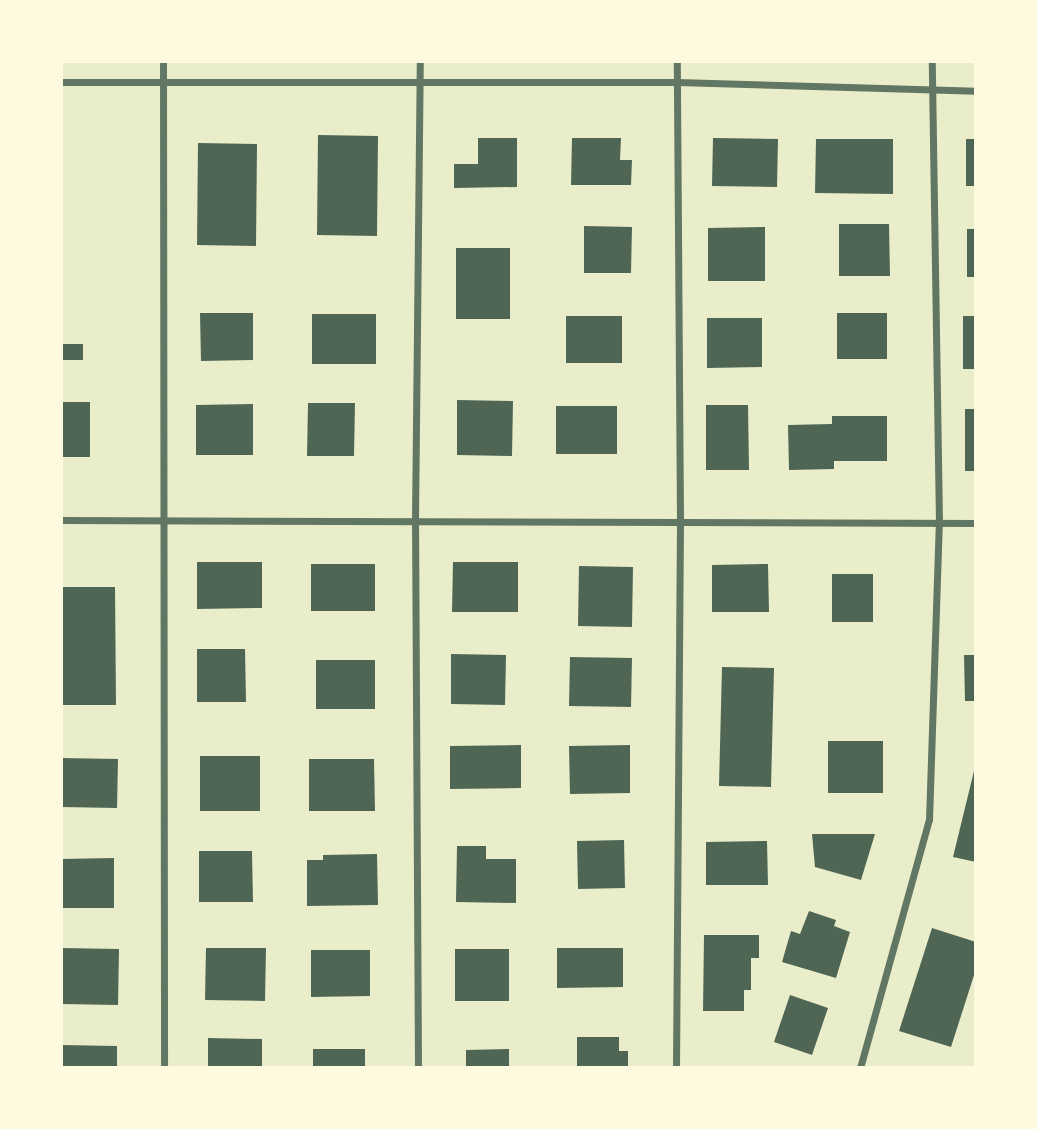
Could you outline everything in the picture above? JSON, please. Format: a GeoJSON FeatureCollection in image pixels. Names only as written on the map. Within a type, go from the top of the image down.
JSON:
{"type":"FeatureCollection","features":[{"type":"Feature","properties":{"kind":"street"},"geometry":{"type":"LineString","coordinates":[[163,61],[164,1068]]}},
{"type":"Feature","properties":{"kind":"street"},"geometry":{"type":"LineString","coordinates":[[418,1068],[415,520],[420,61]]}},
{"type":"Feature","properties":{"kind":"street"},"geometry":{"type":"LineString","coordinates":[[676,1068],[680,520],[677,61]]}},
{"type":"Feature","properties":{"kind":"street"},"geometry":{"type":"LineString","coordinates":[[860,1068],[929,821],[939,523],[932,61]]}},
{"type":"Feature","properties":{"kind":"street"},"geometry":{"type":"LineString","coordinates":[[63,82],[677,82],[976,91]]}},
{"type":"Feature","properties":{"kind":"street"},"geometry":{"type":"LineString","coordinates":[[61,520],[976,523]]}},
{"type":"Feature","properties":{"kind":"building"},"geometry":{"type":"Polygon","coordinates":[[[318,135],[378,136],[377,236],[317,235],[318,135]]]}},
{"type":"Feature","properties":{"kind":"building"},"geometry":{"type":"Polygon","coordinates":[[[478,138],[517,138],[517,187],[454,188],[454,164],[478,164],[478,138]]]}},
{"type":"Feature","properties":{"kind":"building"},"geometry":{"type":"Polygon","coordinates":[[[572,138],[621,138],[620,160],[632,160],[631,185],[571,185],[572,138]]]}},
{"type":"Feature","properties":{"kind":"building"},"geometry":{"type":"Polygon","coordinates":[[[713,138],[778,139],[777,187],[712,186],[713,138]]]}},
{"type":"Feature","properties":{"kind":"building"},"geometry":{"type":"Polygon","coordinates":[[[816,139],[893,139],[893,194],[815,193],[816,139]]]}},
{"type":"Feature","properties":{"kind":"building"},"geometry":{"type":"Polygon","coordinates":[[[966,139],[976,139],[976,186],[966,186],[966,139]]]}},
{"type":"Feature","properties":{"kind":"building"},"geometry":{"type":"Polygon","coordinates":[[[198,143],[257,144],[256,246],[197,245],[198,143]]]}},
{"type":"Feature","properties":{"kind":"building"},"geometry":{"type":"Polygon","coordinates":[[[839,224],[889,224],[890,276],[839,276],[839,224]]]}},
{"type":"Feature","properties":{"kind":"building"},"geometry":{"type":"Polygon","coordinates":[[[584,226],[632,227],[631,273],[584,273],[584,226]]]}},
{"type":"Feature","properties":{"kind":"building"},"geometry":{"type":"Polygon","coordinates":[[[765,227],[765,281],[708,281],[708,228],[765,227]]]}},
{"type":"Feature","properties":{"kind":"building"},"geometry":{"type":"Polygon","coordinates":[[[967,229],[976,229],[976,277],[967,277],[967,229]]]}},
{"type":"Feature","properties":{"kind":"building"},"geometry":{"type":"Polygon","coordinates":[[[456,248],[510,248],[510,319],[456,319],[456,248]]]}},
{"type":"Feature","properties":{"kind":"building"},"geometry":{"type":"Polygon","coordinates":[[[200,313],[253,313],[253,360],[201,361],[200,313]]]}},
{"type":"Feature","properties":{"kind":"building"},"geometry":{"type":"Polygon","coordinates":[[[837,313],[887,313],[887,359],[837,359],[837,313]]]}},
{"type":"Feature","properties":{"kind":"building"},"geometry":{"type":"Polygon","coordinates":[[[312,314],[376,314],[376,364],[312,364],[312,314]]]}},
{"type":"Feature","properties":{"kind":"building"},"geometry":{"type":"Polygon","coordinates":[[[566,316],[622,316],[622,363],[566,363],[566,316]]]}},
{"type":"Feature","properties":{"kind":"building"},"geometry":{"type":"Polygon","coordinates":[[[963,316],[976,316],[976,369],[963,369],[963,316]]]}},
{"type":"Feature","properties":{"kind":"building"},"geometry":{"type":"Polygon","coordinates":[[[707,318],[762,318],[762,367],[707,368],[707,318]]]}},
{"type":"Feature","properties":{"kind":"building"},"geometry":{"type":"Polygon","coordinates":[[[63,344],[83,344],[83,360],[63,360],[63,344]]]}},
{"type":"Feature","properties":{"kind":"building"},"geometry":{"type":"Polygon","coordinates":[[[457,400],[513,401],[512,456],[457,455],[457,400]]]}},
{"type":"Feature","properties":{"kind":"building"},"geometry":{"type":"Polygon","coordinates":[[[61,402],[90,402],[90,457],[61,457],[61,402]]]}},
{"type":"Feature","properties":{"kind":"building"},"geometry":{"type":"Polygon","coordinates":[[[308,403],[355,403],[354,456],[307,456],[308,403]]]}},
{"type":"Feature","properties":{"kind":"building"},"geometry":{"type":"Polygon","coordinates":[[[253,404],[253,455],[196,455],[196,405],[253,404]]]}},
{"type":"Feature","properties":{"kind":"building"},"geometry":{"type":"Polygon","coordinates":[[[706,405],[748,405],[749,470],[706,470],[706,405]]]}},
{"type":"Feature","properties":{"kind":"building"},"geometry":{"type":"Polygon","coordinates":[[[556,406],[617,406],[617,454],[556,454],[556,406]]]}},
{"type":"Feature","properties":{"kind":"building"},"geometry":{"type":"Polygon","coordinates":[[[965,409],[976,409],[976,471],[965,471],[965,409]]]}},
{"type":"Feature","properties":{"kind":"building"},"geometry":{"type":"Polygon","coordinates":[[[832,416],[887,416],[887,461],[834,461],[834,469],[789,470],[788,425],[832,424],[832,416]]]}},
{"type":"Feature","properties":{"kind":"building"},"geometry":{"type":"Polygon","coordinates":[[[197,562],[262,562],[262,608],[197,609],[197,562]]]}},
{"type":"Feature","properties":{"kind":"building"},"geometry":{"type":"Polygon","coordinates":[[[453,562],[518,562],[518,612],[452,612],[453,562]]]}},
{"type":"Feature","properties":{"kind":"building"},"geometry":{"type":"Polygon","coordinates":[[[311,564],[375,564],[375,611],[311,611],[311,564]]]}},
{"type":"Feature","properties":{"kind":"building"},"geometry":{"type":"Polygon","coordinates":[[[768,564],[769,612],[712,612],[712,565],[768,564]]]}},
{"type":"Feature","properties":{"kind":"building"},"geometry":{"type":"Polygon","coordinates":[[[579,566],[633,567],[632,627],[578,626],[579,566]]]}},
{"type":"Feature","properties":{"kind":"building"},"geometry":{"type":"Polygon","coordinates":[[[832,574],[873,574],[873,622],[832,622],[832,574]]]}},
{"type":"Feature","properties":{"kind":"building"},"geometry":{"type":"Polygon","coordinates":[[[61,587],[115,587],[116,705],[63,705],[61,587]]]}},
{"type":"Feature","properties":{"kind":"building"},"geometry":{"type":"Polygon","coordinates":[[[197,649],[245,649],[246,702],[197,702],[197,649]]]}},
{"type":"Feature","properties":{"kind":"building"},"geometry":{"type":"Polygon","coordinates":[[[451,654],[506,655],[505,705],[451,704],[451,654]]]}},
{"type":"Feature","properties":{"kind":"building"},"geometry":{"type":"Polygon","coordinates":[[[964,655],[976,655],[976,701],[965,701],[964,655]]]}},
{"type":"Feature","properties":{"kind":"building"},"geometry":{"type":"Polygon","coordinates":[[[570,657],[632,658],[631,707],[569,706],[570,657]]]}},
{"type":"Feature","properties":{"kind":"building"},"geometry":{"type":"Polygon","coordinates":[[[316,660],[375,660],[375,709],[316,709],[316,660]]]}},
{"type":"Feature","properties":{"kind":"building"},"geometry":{"type":"Polygon","coordinates":[[[722,667],[774,668],[771,787],[719,786],[722,667]]]}},
{"type":"Feature","properties":{"kind":"building"},"geometry":{"type":"Polygon","coordinates":[[[828,741],[883,741],[883,793],[828,793],[828,741]]]}},
{"type":"Feature","properties":{"kind":"building"},"geometry":{"type":"Polygon","coordinates":[[[521,745],[521,788],[450,789],[450,746],[521,745]]]}},
{"type":"Feature","properties":{"kind":"building"},"geometry":{"type":"Polygon","coordinates":[[[630,745],[630,793],[570,794],[569,746],[630,745]]]}},
{"type":"Feature","properties":{"kind":"building"},"geometry":{"type":"Polygon","coordinates":[[[200,756],[260,756],[260,811],[200,811],[200,756]]]}},
{"type":"Feature","properties":{"kind":"building"},"geometry":{"type":"Polygon","coordinates":[[[61,758],[118,759],[117,808],[61,807],[61,758]]]}},
{"type":"Feature","properties":{"kind":"building"},"geometry":{"type":"Polygon","coordinates":[[[309,759],[374,759],[375,811],[309,811],[309,759]]]}},
{"type":"Feature","properties":{"kind":"building"},"geometry":{"type":"Polygon","coordinates":[[[976,771],[976,862],[953,857],[976,771]]]}},
{"type":"Feature","properties":{"kind":"building"},"geometry":{"type":"Polygon","coordinates":[[[812,834],[875,834],[861,880],[815,867],[812,834]]]}},
{"type":"Feature","properties":{"kind":"building"},"geometry":{"type":"Polygon","coordinates":[[[624,840],[625,888],[578,889],[577,841],[624,840]]]}},
{"type":"Feature","properties":{"kind":"building"},"geometry":{"type":"Polygon","coordinates":[[[767,841],[768,885],[706,885],[706,842],[767,841]]]}},
{"type":"Feature","properties":{"kind":"building"},"geometry":{"type":"Polygon","coordinates":[[[457,846],[486,846],[486,859],[516,859],[516,903],[456,902],[457,846]]]}},
{"type":"Feature","properties":{"kind":"building"},"geometry":{"type":"Polygon","coordinates":[[[199,851],[252,851],[253,902],[199,902],[199,851]]]}},
{"type":"Feature","properties":{"kind":"building"},"geometry":{"type":"Polygon","coordinates":[[[377,854],[378,905],[307,906],[307,860],[323,860],[323,855],[377,854]]]}},
{"type":"Feature","properties":{"kind":"building"},"geometry":{"type":"Polygon","coordinates":[[[114,858],[114,908],[61,908],[61,859],[114,858]]]}},
{"type":"Feature","properties":{"kind":"building"},"geometry":{"type":"Polygon","coordinates":[[[809,911],[836,920],[834,926],[850,932],[836,978],[782,962],[791,931],[800,934],[809,911]]]}},
{"type":"Feature","properties":{"kind":"building"},"geometry":{"type":"Polygon","coordinates":[[[932,928],[976,942],[976,969],[951,1047],[899,1031],[932,928]]]}},
{"type":"Feature","properties":{"kind":"building"},"geometry":{"type":"Polygon","coordinates":[[[704,935],[759,935],[759,958],[751,958],[751,990],[744,990],[744,1011],[703,1011],[704,935]]]}},
{"type":"Feature","properties":{"kind":"building"},"geometry":{"type":"Polygon","coordinates":[[[61,948],[119,949],[118,1005],[61,1004],[61,948]]]}},
{"type":"Feature","properties":{"kind":"building"},"geometry":{"type":"Polygon","coordinates":[[[206,948],[266,948],[265,1001],[205,1000],[206,948]]]}},
{"type":"Feature","properties":{"kind":"building"},"geometry":{"type":"Polygon","coordinates":[[[557,948],[623,948],[623,987],[557,988],[557,948]]]}},
{"type":"Feature","properties":{"kind":"building"},"geometry":{"type":"Polygon","coordinates":[[[455,949],[509,949],[509,1001],[455,1001],[455,949]]]}},
{"type":"Feature","properties":{"kind":"building"},"geometry":{"type":"Polygon","coordinates":[[[311,950],[370,950],[370,996],[311,997],[311,950]]]}},
{"type":"Feature","properties":{"kind":"building"},"geometry":{"type":"Polygon","coordinates":[[[790,995],[828,1008],[812,1055],[774,1042],[790,995]]]}},
{"type":"Feature","properties":{"kind":"building"},"geometry":{"type":"Polygon","coordinates":[[[577,1037],[619,1037],[619,1051],[628,1051],[628,1068],[577,1068],[577,1037]]]}},
{"type":"Feature","properties":{"kind":"building"},"geometry":{"type":"Polygon","coordinates":[[[208,1038],[262,1039],[262,1068],[208,1068],[208,1038]]]}},
{"type":"Feature","properties":{"kind":"building"},"geometry":{"type":"Polygon","coordinates":[[[61,1045],[117,1046],[117,1068],[61,1068],[61,1045]]]}},
{"type":"Feature","properties":{"kind":"building"},"geometry":{"type":"Polygon","coordinates":[[[313,1049],[365,1049],[365,1068],[313,1068],[313,1049]]]}},
{"type":"Feature","properties":{"kind":"building"},"geometry":{"type":"Polygon","coordinates":[[[509,1049],[509,1068],[466,1068],[466,1050],[509,1049]]]}}]}
